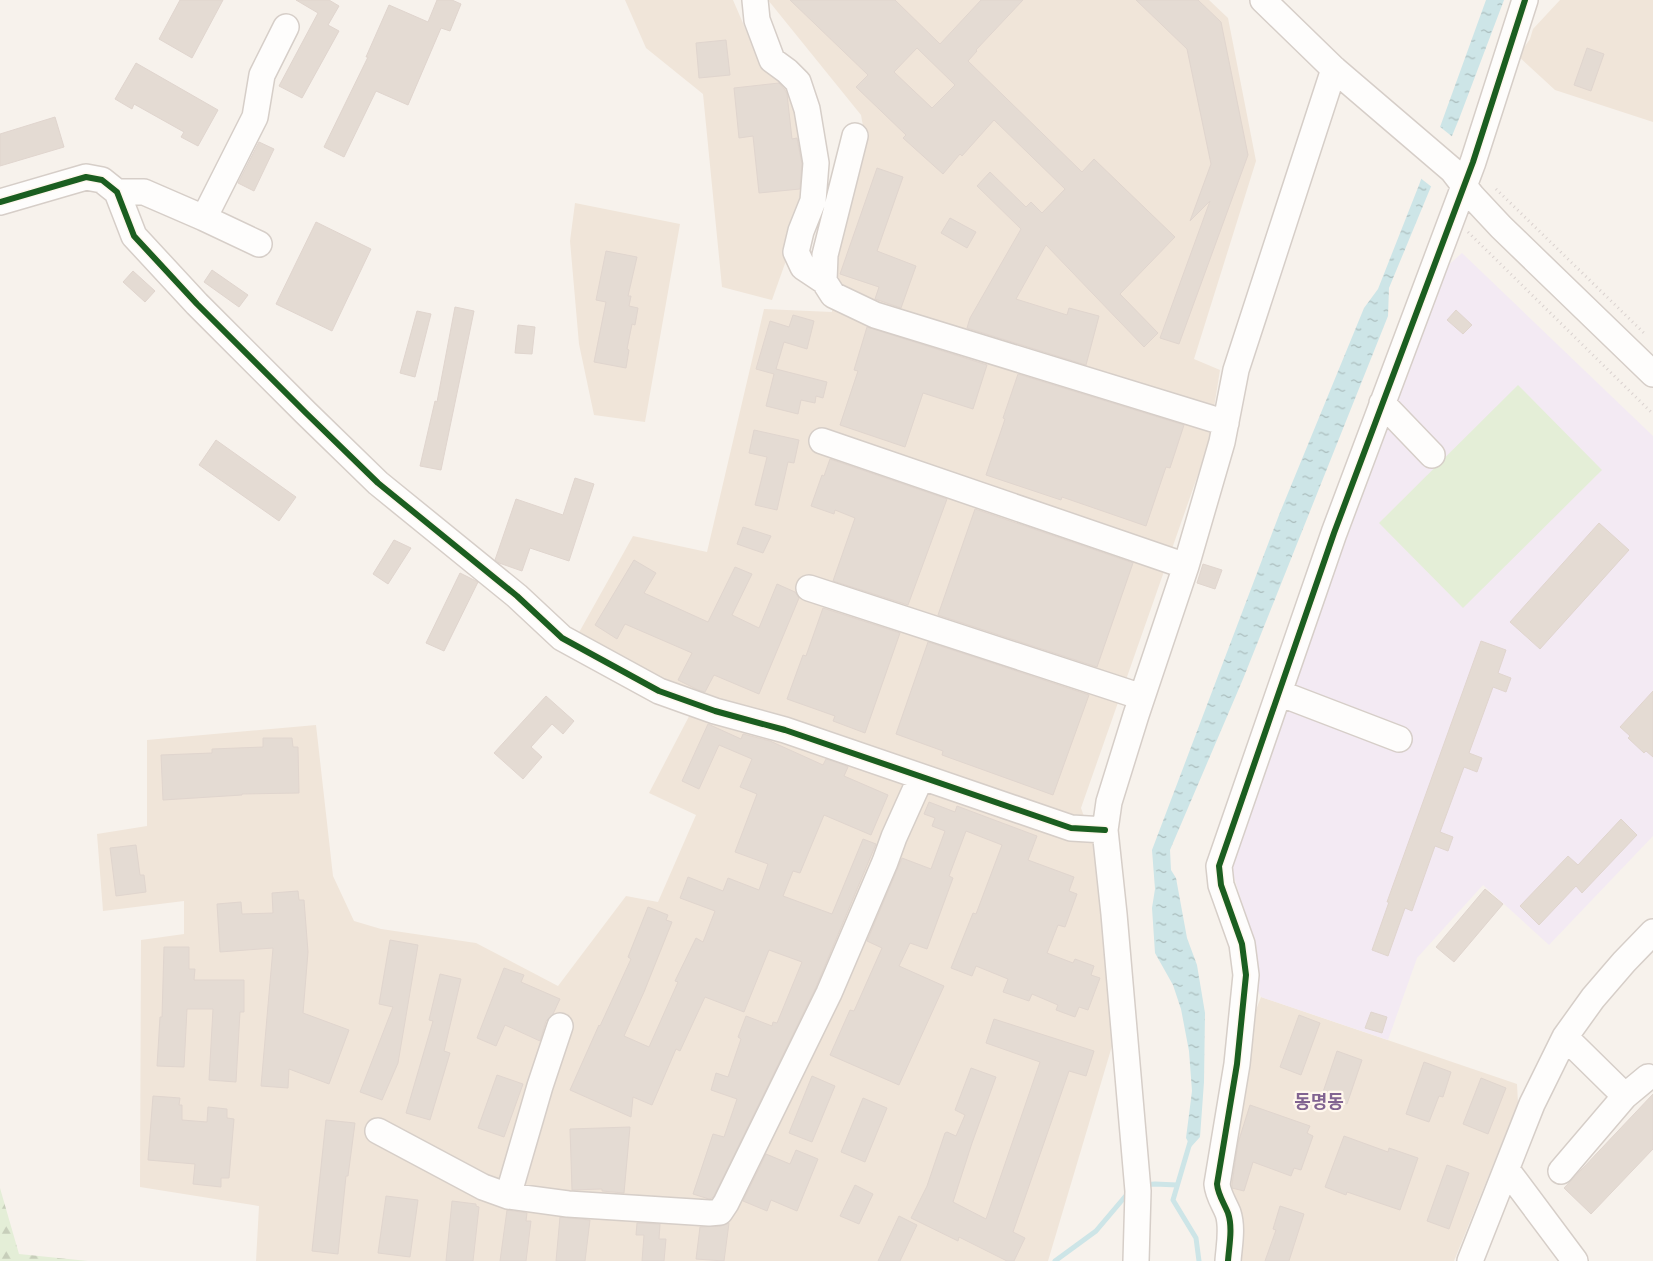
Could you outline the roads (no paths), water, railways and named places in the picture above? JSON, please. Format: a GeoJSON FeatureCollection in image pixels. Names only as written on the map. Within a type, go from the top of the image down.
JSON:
{"type":"FeatureCollection","features":[{"type":"Feature","properties":{"kind":"street"},"geometry":{"type":"LineString","coordinates":[[755,0],[757,20],[772,60],[798,82],[807,109],[816,163],[813,201],[801,231],[796,252],[803,267],[824,281],[833,295],[875,315],[1226,423]]}},
{"type":"Feature","properties":{"kind":"street"},"geometry":{"type":"LineString","coordinates":[[1263,0],[1334,70],[1458,178],[1501,227],[1653,374]]}},
{"type":"Feature","properties":{"kind":"street"},"geometry":{"type":"LineString","coordinates":[[1228,1261],[1229,1215],[1218,1193],[1217,1184],[1236,1064],[1246,975],[1242,944],[1221,885],[1219,866],[1334,533],[1453,217],[1458,178],[1473,162],[1525,0]]}},
{"type":"Feature","properties":{"kind":"street"},"geometry":{"type":"LineString","coordinates":[[204,218],[255,117],[262,75],[286,27]]}},
{"type":"Feature","properties":{"kind":"street"},"geometry":{"type":"LineString","coordinates":[[1136,1261],[1138,1187],[1105,830],[1109,802],[1186,566],[1222,442],[1236,370],[1334,70]]}},
{"type":"Feature","properties":{"kind":"street"},"geometry":{"type":"LineString","coordinates":[[824,281],[825,255],[856,136]]}},
{"type":"Feature","properties":{"kind":"street"},"geometry":{"type":"LineString","coordinates":[[0,202],[86,177],[102,180],[116,192],[134,236],[197,304],[306,413],[378,483],[517,596],[562,638],[658,691],[715,711],[785,730],[1072,828],[1105,830]]}},
{"type":"Feature","properties":{"kind":"street"},"geometry":{"type":"LineString","coordinates":[[116,192],[144,192],[260,244]]}},
{"type":"Feature","properties":{"kind":"street"},"geometry":{"type":"LineString","coordinates":[[1382,403],[1432,455]]}},
{"type":"Feature","properties":{"kind":"street"},"geometry":{"type":"LineString","coordinates":[[822,441],[1186,566]]}},
{"type":"Feature","properties":{"kind":"street"},"geometry":{"type":"LineString","coordinates":[[809,588],[1142,697]]}},
{"type":"Feature","properties":{"kind":"street"},"geometry":{"type":"LineString","coordinates":[[1279,693],[1399,739]]}},
{"type":"Feature","properties":{"kind":"street"},"geometry":{"type":"LineString","coordinates":[[378,1131],[483,1187],[508,1196],[568,1204],[709,1214],[720,1212],[829,993],[921,777]]}},
{"type":"Feature","properties":{"kind":"street"},"geometry":{"type":"LineString","coordinates":[[1470,1261],[1532,1104],[1565,1037],[1593,998],[1653,932]]}},
{"type":"Feature","properties":{"kind":"street"},"geometry":{"type":"LineString","coordinates":[[508,1196],[540,1086],[560,1026]]}},
{"type":"Feature","properties":{"kind":"street"},"geometry":{"type":"LineString","coordinates":[[1565,1037],[1626,1096]]}},
{"type":"Feature","properties":{"kind":"street"},"geometry":{"type":"LineString","coordinates":[[1561,1171],[1626,1096],[1648,1077]]}},
{"type":"Feature","properties":{"kind":"street"},"geometry":{"type":"LineString","coordinates":[[1506,1170],[1575,1261]]}},
{"type":"Feature","properties":{"kind":"water"},"geometry":{"type":"Polygon","coordinates":[[[1486,0],[1504,0],[1459,119],[1389,288],[1388,316],[1243,679],[1170,850],[1171,870],[1176,878],[1187,938],[1197,965],[1205,1013],[1204,1082],[1200,1137],[1191,1147],[1186,1138],[1192,1091],[1189,1051],[1181,1009],[1173,985],[1155,953],[1152,908],[1155,889],[1152,850],[1279,515],[1364,308],[1378,289],[1419,185],[1486,0]]]}},
{"type":"Feature","properties":{"kind":"waterway"},"geometry":{"type":"LineString","coordinates":[[1191,1139],[1173,1200],[1196,1238],[1199,1261]]}},
{"type":"Feature","properties":{"kind":"waterway"},"geometry":{"type":"LineString","coordinates":[[1143,1185],[1177,1185]]}},
{"type":"Feature","properties":{"kind":"waterway"},"geometry":{"type":"LineString","coordinates":[[1055,1261],[1096,1231],[1129,1192]]}},
{"type":"Feature","properties":{"kind":"district","name":"동명동"},"geometry":{"type":"Point","coordinates":[1319,1102]}}]}
